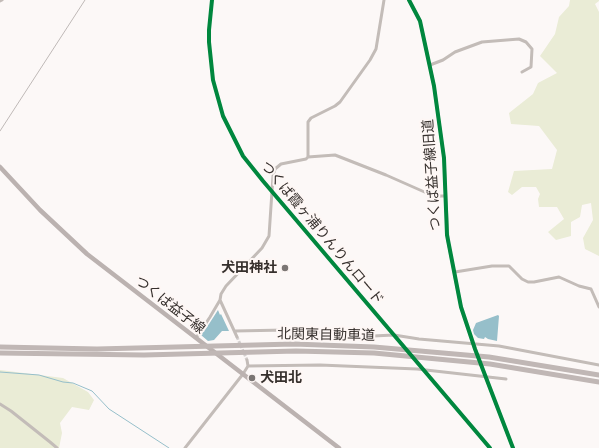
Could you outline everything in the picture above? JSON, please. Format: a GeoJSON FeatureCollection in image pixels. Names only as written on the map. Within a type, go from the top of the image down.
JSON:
{"type":"FeatureCollection","features":[{"type":"Feature","properties":{"kind":"highway","name":"北関東自動車道"},"geometry":{"type":"LineString","coordinates":[[0,347],[97,349],[294,344],[401,348],[490,357],[599,375]]}},
{"type":"Feature","properties":{"kind":"highway","name":"北関東自動車道"},"geometry":{"type":"LineString","coordinates":[[0,353],[97,355],[326,351],[402,355],[490,364],[599,382]]}},
{"type":"Feature","properties":{"kind":"main road","name":"つくば益子線"},"geometry":{"type":"LineString","coordinates":[[0,166],[28,198],[82,250],[339,448]]}},
{"type":"Feature","properties":{"kind":"street"},"geometry":{"type":"LineString","coordinates":[[308,157],[308,122],[312,118],[340,102],[370,60],[376,49],[384,0]]}},
{"type":"Feature","properties":{"kind":"street","name":"つくば益子線旧道"},"geometry":{"type":"LineString","coordinates":[[409,0],[420,21],[438,107],[444,158],[447,236],[461,307],[475,349]]}},
{"type":"Feature","properties":{"kind":"street"},"geometry":{"type":"LineString","coordinates":[[430,65],[443,60],[456,52],[482,42],[519,39],[526,42],[532,49],[531,67],[522,72]]}},
{"type":"Feature","properties":{"kind":"street"},"geometry":{"type":"LineString","coordinates":[[195,338],[204,327],[220,300],[221,294],[226,286],[262,248],[269,236],[273,176],[275,169],[281,164],[306,159],[308,157],[335,155],[386,175],[428,194],[445,196]]}},
{"type":"Feature","properties":{"kind":"street"},"geometry":{"type":"LineString","coordinates":[[454,272],[492,266],[509,266],[522,279],[528,282],[559,277],[579,286],[591,289],[599,307]]}},
{"type":"Feature","properties":{"kind":"street"},"geometry":{"type":"LineString","coordinates":[[220,300],[237,337]]}},
{"type":"Feature","properties":{"kind":"street"},"geometry":{"type":"LineString","coordinates":[[235,331],[286,330],[394,336],[500,346],[599,366]]}},
{"type":"Feature","properties":{"kind":"street"},"geometry":{"type":"LineString","coordinates":[[185,448],[243,374],[248,366],[247,360]]}},
{"type":"Feature","properties":{"kind":"street"},"geometry":{"type":"LineString","coordinates":[[248,366],[335,365],[423,369],[506,378]]}},
{"type":"Feature","properties":{"kind":"street"},"geometry":{"type":"LineString","coordinates":[[483,370],[513,448]]}},
{"type":"Feature","properties":{"kind":"street"},"geometry":{"type":"LineString","coordinates":[[0,404],[17,415],[57,448]]}},
{"type":"Feature","properties":{"kind":"green space"},"geometry":{"type":"Polygon","coordinates":[[[570,0],[599,0],[595,4],[599,12],[599,256],[585,249],[583,238],[593,220],[591,203],[582,205],[580,217],[571,222],[571,236],[556,240],[548,232],[564,219],[557,207],[539,207],[538,199],[540,194],[536,187],[522,187],[512,195],[508,192],[514,171],[552,169],[557,150],[539,126],[511,124],[509,113],[533,94],[538,83],[557,73],[540,56],[555,34],[559,17],[569,6],[570,0]]]}},
{"type":"Feature","properties":{"kind":"green space"},"geometry":{"type":"Polygon","coordinates":[[[0,370],[63,378],[88,392],[94,400],[89,410],[72,407],[60,423],[62,433],[59,448],[0,448],[0,370]]]}},
{"type":"Feature","properties":{"kind":"water"},"geometry":{"type":"Polygon","coordinates":[[[218,310],[229,331],[222,331],[214,340],[208,341],[201,335],[218,310]]]}},
{"type":"Feature","properties":{"kind":"water"},"geometry":{"type":"Polygon","coordinates":[[[498,315],[497,341],[485,337],[484,339],[478,338],[474,334],[473,330],[476,323],[498,315]]]}},
{"type":"Feature","properties":{"kind":"waterway"},"geometry":{"type":"LineString","coordinates":[[0,372],[39,375],[63,382],[73,383],[92,391],[109,409],[169,448]]}},
{"type":"Feature","properties":{"kind":"tunnel"},"geometry":{"type":"LineString","coordinates":[[237,337],[247,360]]}},
{"type":"Feature","properties":{"kind":"tunnel"},"geometry":{"type":"LineString","coordinates":[[475,349],[483,370]]}},
{"type":"Feature","properties":{"kind":"railway"},"geometry":{"type":"LineString","coordinates":[[0,131],[85,0]]}},
{"type":"Feature","properties":{"kind":"cycle path","name":"つくば霞ヶ浦りんりんロード"},"geometry":{"type":"LineString","coordinates":[[212,0],[209,42],[213,80],[223,116],[243,156],[490,448]]}},
{"type":"Feature","properties":{"kind":"cycle path"},"geometry":{"type":"LineString","coordinates":[[409,0],[420,21],[434,86],[444,158],[447,235],[461,307],[475,349],[513,448]]}},
{"type":"Feature","properties":{"kind":"place","name":"犬田神社"},"geometry":{"type":"Point","coordinates":[285,268]}},
{"type":"Feature","properties":{"kind":"place","name":"犬田北"},"geometry":{"type":"Point","coordinates":[252,378]}}]}
